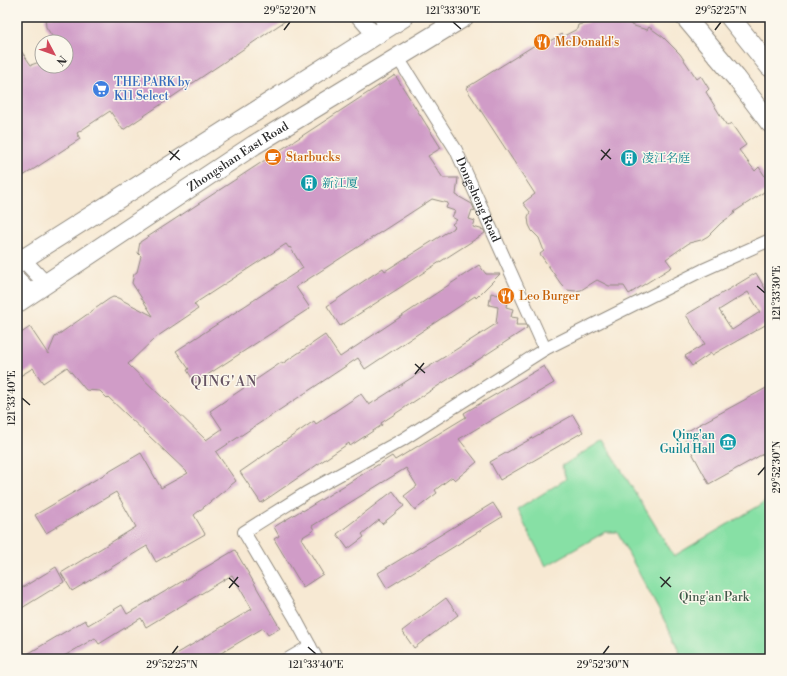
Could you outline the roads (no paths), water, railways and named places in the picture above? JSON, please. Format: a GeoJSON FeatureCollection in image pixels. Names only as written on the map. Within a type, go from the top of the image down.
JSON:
{"type":"FeatureCollection","features":[{"type":"Feature","properties":{"kind":"main road","name":"Zhongshan East Road"},"geometry":{"type":"LineString","coordinates":[[31,294],[254,145],[464,17]]}},
{"type":"Feature","properties":{"kind":"main road"},"geometry":{"type":"LineString","coordinates":[[685,17],[737,79],[770,123]]}},
{"type":"Feature","properties":{"kind":"main road"},"geometry":{"type":"LineString","coordinates":[[730,17],[770,67]]}},
{"type":"Feature","properties":{"kind":"main road"},"geometry":{"type":"LineString","coordinates":[[19,258],[387,24]]}},
{"type":"Feature","properties":{"kind":"street"},"geometry":{"type":"LineString","coordinates":[[359,17],[387,24]]}},
{"type":"Feature","properties":{"kind":"street","name":"Dongsheng Road"},"geometry":{"type":"LineString","coordinates":[[398,58],[456,150],[545,349]]}},
{"type":"Feature","properties":{"kind":"street"},"geometry":{"type":"LineString","coordinates":[[317,659],[295,618],[244,532],[306,493],[402,440],[545,349],[703,270],[770,240]]}},
{"type":"Feature","properties":{"kind":"street"},"geometry":{"type":"LineString","coordinates":[[19,258],[31,294]]}},
{"type":"Feature","properties":{"kind":"street"},"geometry":{"type":"LineString","coordinates":[[17,278],[31,294]]}},
{"type":"Feature","properties":{"kind":"street"},"geometry":{"type":"LineString","coordinates":[[288,659],[310,646]]}},
{"type":"Feature","properties":{"kind":"place","name":"McDonald's"},"geometry":{"type":"Point","coordinates":[542,42]}},
{"type":"Feature","properties":{"kind":"place","name":"THE PARK by K11 Select"},"geometry":{"type":"Point","coordinates":[101,89]}},
{"type":"Feature","properties":{"kind":"place","name":"Starbucks"},"geometry":{"type":"Point","coordinates":[273,157]}},
{"type":"Feature","properties":{"kind":"place","name":"凌江名庭"},"geometry":{"type":"Point","coordinates":[629,158]}},
{"type":"Feature","properties":{"kind":"place","name":"新江厦"},"geometry":{"type":"Point","coordinates":[309,183]}},
{"type":"Feature","properties":{"kind":"place","name":"Leo Burger"},"geometry":{"type":"Point","coordinates":[506,296]}},
{"type":"Feature","properties":{"kind":"place","name":"Qing'an Guild Hall"},"geometry":{"type":"Point","coordinates":[728,442]}},
{"type":"Feature","properties":{"kind":"district","name":"QING'AN"},"geometry":{"type":"Point","coordinates":[224,381]}},
{"type":"Feature","properties":{"kind":"park label","name":"Qing'an Park"},"geometry":{"type":"Point","coordinates":[714,597]}}]}
